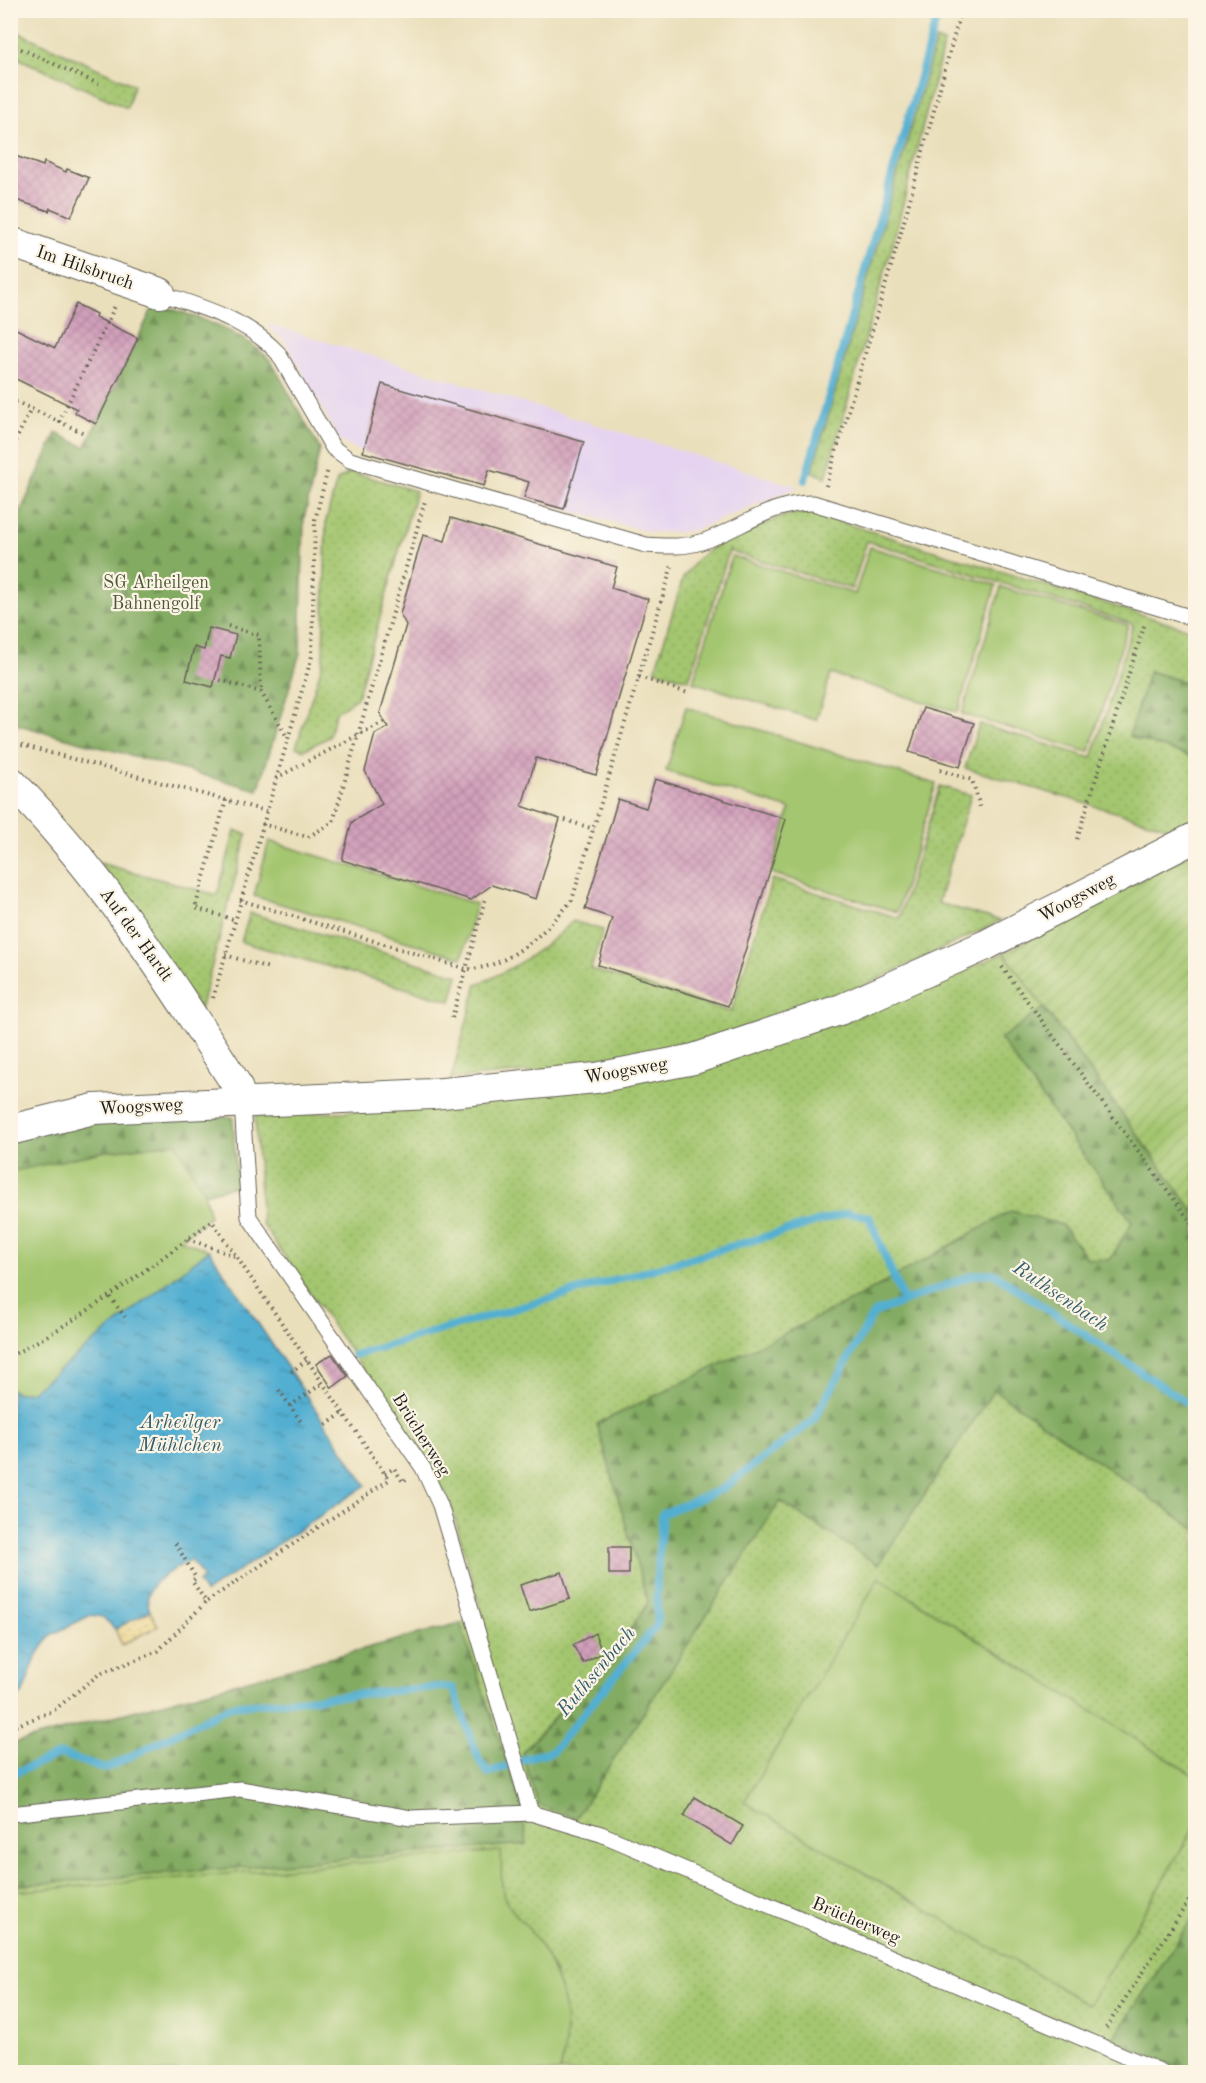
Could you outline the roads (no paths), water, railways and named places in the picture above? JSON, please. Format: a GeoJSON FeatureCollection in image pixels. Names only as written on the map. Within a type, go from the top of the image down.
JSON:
{"type":"FeatureCollection","features":[{"type":"Feature","properties":{"kind":"street","name":"Im Hilsbruch"},"geometry":{"type":"LineString","coordinates":[[10,243],[160,293]]}},
{"type":"Feature","properties":{"kind":"street","name":"Auf der Hardt"},"geometry":{"type":"LineString","coordinates":[[10,782],[91,873],[155,957],[236,1084],[242,1102]]}},
{"type":"Feature","properties":{"kind":"street","name":"Woogsweg"},"geometry":{"type":"LineString","coordinates":[[10,1130],[94,1109],[443,1093],[596,1078],[694,1059],[842,1009],[986,945],[1196,837]]}},
{"type":"Feature","properties":{"kind":"lane"},"geometry":{"type":"LineString","coordinates":[[160,293],[237,320],[266,340],[278,353],[333,448],[350,460],[646,545],[677,547],[701,542],[780,507],[797,503],[820,505],[1196,619]]}},
{"type":"Feature","properties":{"kind":"lane","name":"Brücherweg"},"geometry":{"type":"LineString","coordinates":[[242,1102],[249,1218],[423,1468],[440,1505],[531,1813]]}},
{"type":"Feature","properties":{"kind":"lane","name":"Brücherweg"},"geometry":{"type":"LineString","coordinates":[[10,1814],[240,1789],[411,1818],[531,1813],[601,1834],[1162,2073]]}},
{"type":"Feature","properties":{"kind":"water","name":"Arheilger Mühlchen"},"geometry":{"type":"Polygon","coordinates":[[[209,1250],[366,1485],[205,1593],[198,1582],[203,1578],[191,1559],[159,1579],[153,1586],[148,1601],[150,1611],[115,1629],[103,1617],[91,1615],[51,1635],[36,1657],[23,1692],[11,1705],[11,1389],[16,1393],[31,1392],[209,1250]]]}},
{"type":"Feature","properties":{"kind":"waterway"},"geometry":{"type":"LineString","coordinates":[[805,480],[939,10]]}},
{"type":"Feature","properties":{"kind":"waterway"},"geometry":{"type":"LineString","coordinates":[[354,1355],[848,1213],[869,1217],[903,1300]]}},
{"type":"Feature","properties":{"kind":"waterway","name":"Ruthsenbach"},"geometry":{"type":"LineString","coordinates":[[10,1775],[61,1754],[105,1769],[231,1706],[437,1687],[453,1688],[479,1760],[488,1773],[536,1755],[552,1752],[657,1625],[657,1577],[662,1514],[722,1489],[813,1421],[874,1313],[973,1275],[993,1273],[1196,1409]]}},
{"type":"Feature","properties":{"kind":"park label","name":"SG Arheilgen Bahnengolf"},"geometry":{"type":"Point","coordinates":[156,593]}}]}
